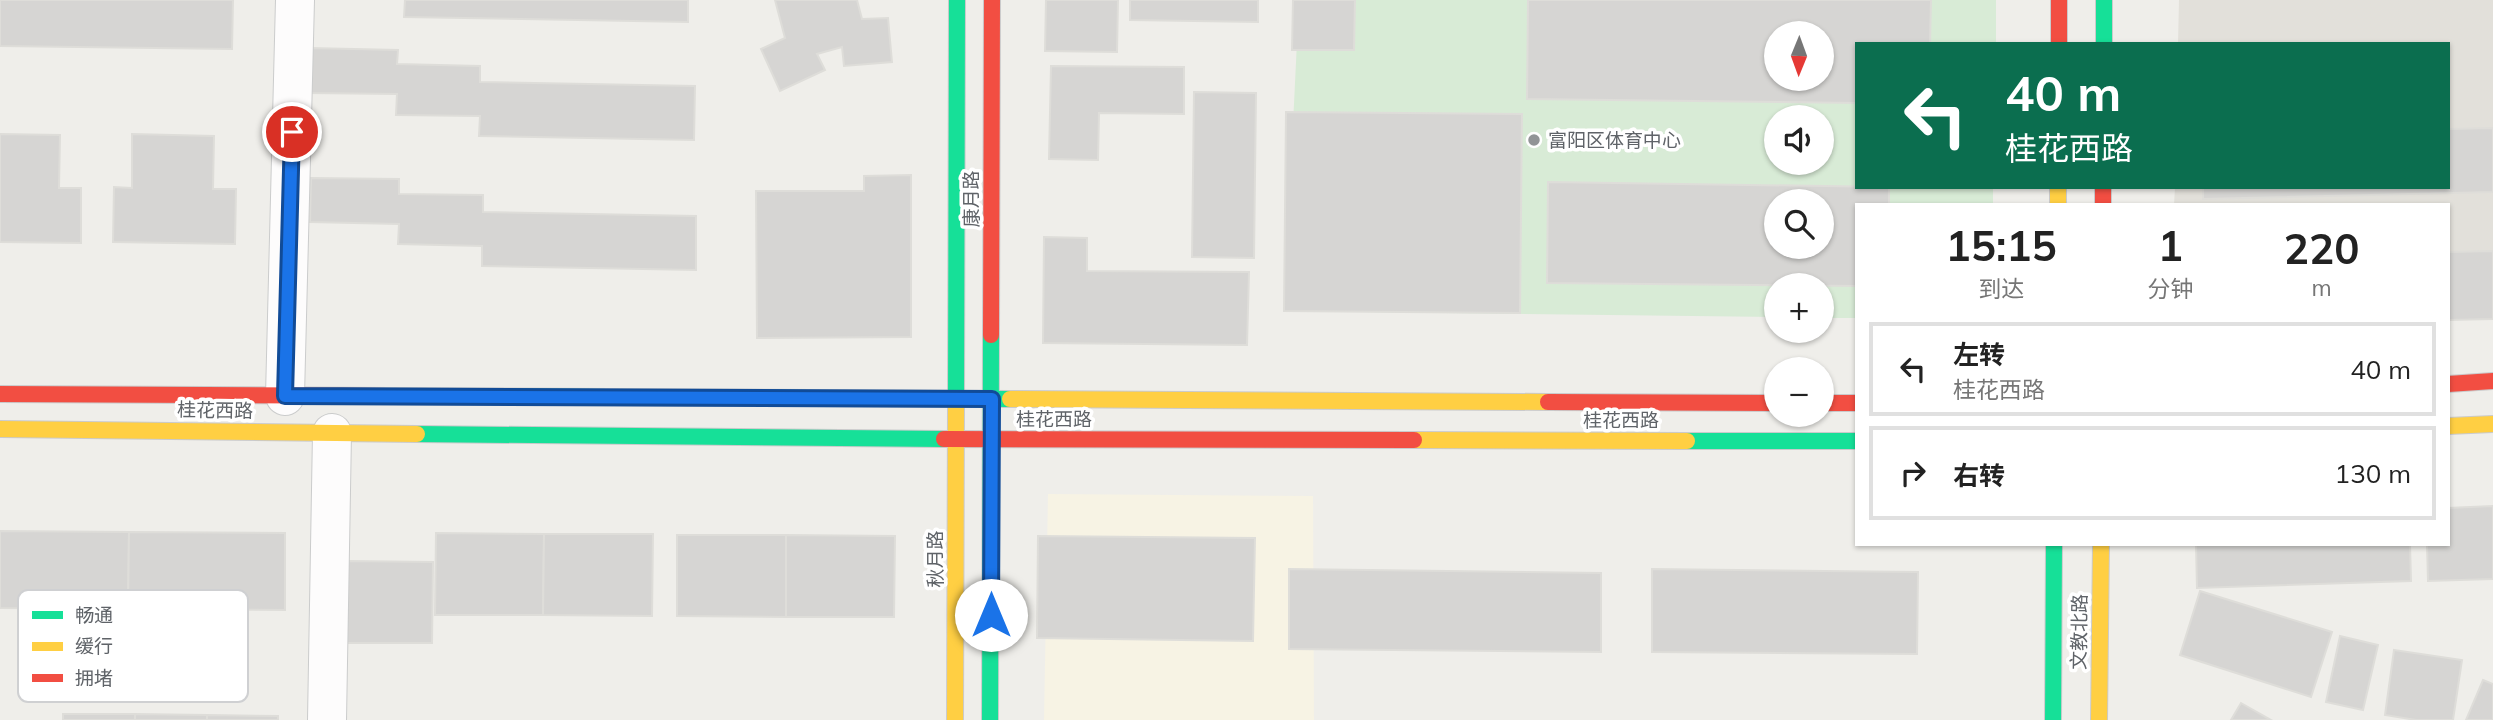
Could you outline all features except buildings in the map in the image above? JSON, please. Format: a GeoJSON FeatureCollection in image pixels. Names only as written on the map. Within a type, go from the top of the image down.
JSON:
{"type":"FeatureCollection","features":[{"type":"Feature","properties":{"kind":"main road","name":"康月路"},"geometry":{"type":"LineString","coordinates":[[957,0],[957,399]]}},
{"type":"Feature","properties":{"kind":"main road","name":"康月路"},"geometry":{"type":"LineString","coordinates":[[992,0],[992,399]]}},
{"type":"Feature","properties":{"kind":"main road"},"geometry":{"type":"LineString","coordinates":[[2059,0],[2059,42]]}},
{"type":"Feature","properties":{"kind":"main road"},"geometry":{"type":"LineString","coordinates":[[2104,0],[2104,42]]}},
{"type":"Feature","properties":{"kind":"main road"},"geometry":{"type":"LineString","coordinates":[[2450,384],[2493,382]]}},
{"type":"Feature","properties":{"kind":"main road","name":"桂花西路"},"geometry":{"type":"LineString","coordinates":[[0,394],[1764,403]]}},
{"type":"Feature","properties":{"kind":"main road","name":"秋月路"},"geometry":{"type":"LineString","coordinates":[[955,720],[957,399]]}},
{"type":"Feature","properties":{"kind":"main road"},"geometry":{"type":"LineString","coordinates":[[990,720],[992,399]]}},
{"type":"Feature","properties":{"kind":"main road"},"geometry":{"type":"LineString","coordinates":[[1834,403],[1855,403]]}},
{"type":"Feature","properties":{"kind":"main road"},"geometry":{"type":"LineString","coordinates":[[2450,426],[2493,424]]}},
{"type":"Feature","properties":{"kind":"main road","name":"桂花西路"},"geometry":{"type":"LineString","coordinates":[[0,429],[957,440],[1855,442]]}},
{"type":"Feature","properties":{"kind":"main road","name":"文教北路"},"geometry":{"type":"LineString","coordinates":[[2053,720],[2054,546]]}},
{"type":"Feature","properties":{"kind":"main road","name":"文教北路"},"geometry":{"type":"LineString","coordinates":[[2099,720],[2101,546]]}},
{"type":"Feature","properties":{"kind":"street"},"geometry":{"type":"LineString","coordinates":[[285,396],[295,0]]}},
{"type":"Feature","properties":{"kind":"street"},"geometry":{"type":"LineString","coordinates":[[327,720],[332,433]]}},
{"type":"Feature","properties":{"kind":"shaded area"},"geometry":{"type":"Polygon","coordinates":[[[2179,0],[2493,0],[2493,308],[2450,309],[2450,203],[2174,203],[2175,189],[2450,189],[2450,42],[2178,42],[2179,0]]]}},
{"type":"Feature","properties":{"kind":"shaded area"},"geometry":{"type":"Polygon","coordinates":[[[1048,494],[1313,496],[1314,720],[1044,720],[1048,494]]]}},
{"type":"Feature","properties":{"kind":"green space","name":"富阳区体育中心"},"geometry":{"type":"Polygon","coordinates":[[[1299,0],[1996,0],[1996,42],[1855,42],[1855,189],[1993,189],[1993,203],[1855,203],[1855,318],[1834,318],[1834,273],[1764,273],[1764,317],[1284,311],[1299,0]]]}},
{"type":"Feature","properties":{"kind":"traffic: fast"},"geometry":{"type":"LineString","coordinates":[[956,405],[957,0]]}},
{"type":"Feature","properties":{"kind":"traffic: fast"},"geometry":{"type":"LineString","coordinates":[[2104,0],[2104,42]]}},
{"type":"Feature","properties":{"kind":"traffic: fast"},"geometry":{"type":"LineString","coordinates":[[990,720],[991,335]]}},
{"type":"Feature","properties":{"kind":"traffic: fast"},"geometry":{"type":"LineString","coordinates":[[390,396],[1010,399]]}},
{"type":"Feature","properties":{"kind":"traffic: fast"},"geometry":{"type":"LineString","coordinates":[[417,434],[944,439]]}},
{"type":"Feature","properties":{"kind":"traffic: fast"},"geometry":{"type":"LineString","coordinates":[[1687,441],[1855,441]]}},
{"type":"Feature","properties":{"kind":"traffic: fast"},"geometry":{"type":"LineString","coordinates":[[2053,720],[2054,546]]}},
{"type":"Feature","properties":{"kind":"traffic: slow"},"geometry":{"type":"LineString","coordinates":[[2058,189],[2058,203]]}},
{"type":"Feature","properties":{"kind":"traffic: slow"},"geometry":{"type":"LineString","coordinates":[[1010,399],[1548,402]]}},
{"type":"Feature","properties":{"kind":"traffic: slow"},"geometry":{"type":"LineString","coordinates":[[955,720],[956,405]]}},
{"type":"Feature","properties":{"kind":"traffic: slow"},"geometry":{"type":"LineString","coordinates":[[2450,426],[2493,424]]}},
{"type":"Feature","properties":{"kind":"traffic: slow"},"geometry":{"type":"LineString","coordinates":[[0,429],[417,434]]}},
{"type":"Feature","properties":{"kind":"traffic: slow"},"geometry":{"type":"LineString","coordinates":[[1414,440],[1687,441]]}},
{"type":"Feature","properties":{"kind":"traffic: slow"},"geometry":{"type":"LineString","coordinates":[[2099,720],[2101,546]]}},
{"type":"Feature","properties":{"kind":"traffic: jam"},"geometry":{"type":"LineString","coordinates":[[991,335],[992,0]]}},
{"type":"Feature","properties":{"kind":"traffic: jam"},"geometry":{"type":"LineString","coordinates":[[2059,0],[2059,42]]}},
{"type":"Feature","properties":{"kind":"traffic: jam"},"geometry":{"type":"LineString","coordinates":[[2103,189],[2103,203]]}},
{"type":"Feature","properties":{"kind":"traffic: jam"},"geometry":{"type":"LineString","coordinates":[[2450,384],[2493,381]]}},
{"type":"Feature","properties":{"kind":"traffic: jam"},"geometry":{"type":"LineString","coordinates":[[0,394],[390,396]]}},
{"type":"Feature","properties":{"kind":"traffic: jam"},"geometry":{"type":"LineString","coordinates":[[1548,402],[1764,403]]}},
{"type":"Feature","properties":{"kind":"traffic: jam"},"geometry":{"type":"LineString","coordinates":[[1834,403],[1855,403]]}},
{"type":"Feature","properties":{"kind":"traffic: jam"},"geometry":{"type":"LineString","coordinates":[[944,439],[1414,440]]}},
{"type":"Feature","properties":{"kind":"place","name":"富阳区体育中心"},"geometry":{"type":"Point","coordinates":[1534,140]}},
{"type":"Feature","properties":{"kind":"route"},"geometry":{"type":"LineString","coordinates":[[292,132],[285,396],[992,399],[991,615]]}}]}
